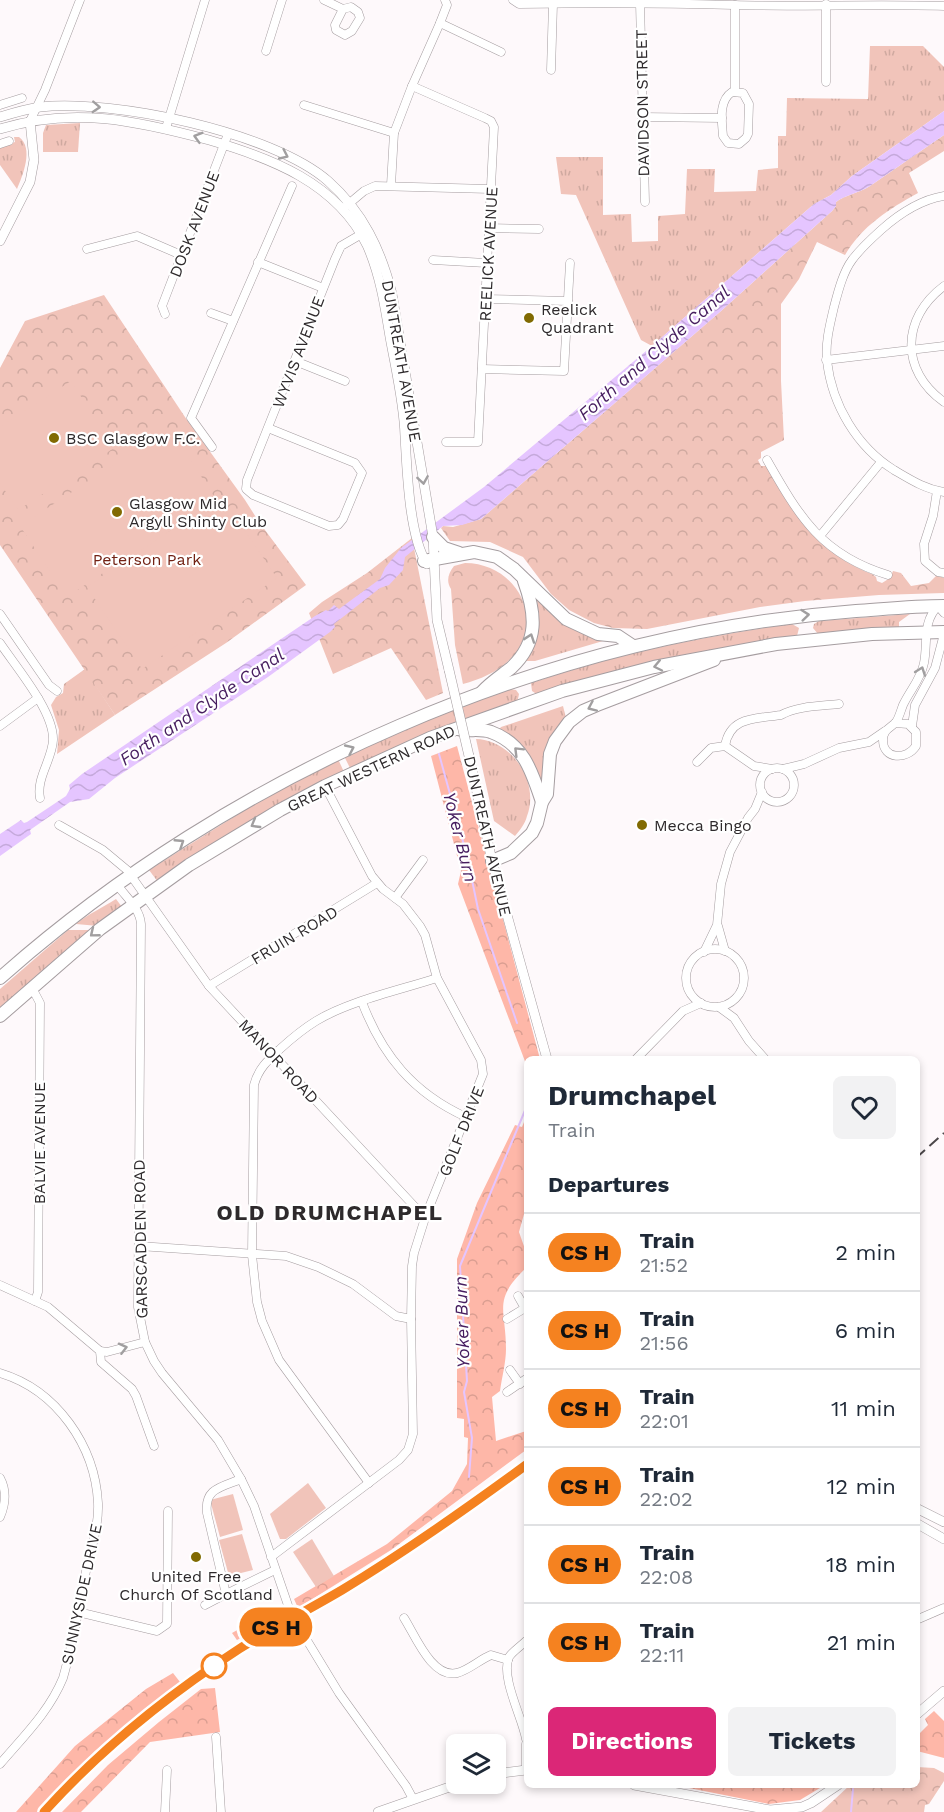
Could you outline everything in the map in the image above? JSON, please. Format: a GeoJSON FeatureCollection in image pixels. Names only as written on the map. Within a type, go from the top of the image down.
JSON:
{"type":"FeatureCollection","features":[{"type":"Feature","properties":{"kind":"main road"},"geometry":{"type":"LineString","coordinates":[[432,541],[460,554]]}},
{"type":"Feature","properties":{"kind":"main road"},"geometry":{"type":"LineString","coordinates":[[426,556],[474,552],[497,557],[523,577],[566,619],[598,634],[618,636],[633,646]]}},
{"type":"Feature","properties":{"kind":"main road"},"geometry":{"type":"LineString","coordinates":[[479,695],[492,681],[519,660],[530,639],[534,618],[523,577]]}},
{"type":"Feature","properties":{"kind":"main road","name":"GREAT WESTERN ROAD"},"geometry":{"type":"LineString","coordinates":[[0,978],[65,923],[210,824],[285,781],[371,739],[479,695],[571,662],[633,646],[747,623],[806,615],[942,608]]}},
{"type":"Feature","properties":{"kind":"main road","name":"GREAT WESTERN ROAD"},"geometry":{"type":"LineString","coordinates":[[0,1016],[79,945],[132,905],[230,839],[325,786],[394,756],[409,747],[579,686],[654,667],[736,651],[845,636],[944,633]]}},
{"type":"Feature","properties":{"kind":"main road"},"geometry":{"type":"LineString","coordinates":[[492,861],[511,853],[525,841],[537,824],[542,802],[547,794],[552,748],[569,722],[583,711],[736,651]]}},
{"type":"Feature","properties":{"kind":"main road"},"geometry":{"type":"LineString","coordinates":[[456,729],[467,732],[480,730],[490,732],[513,746],[530,766],[542,802]]}},
{"type":"Feature","properties":{"kind":"street"},"geometry":{"type":"LineString","coordinates":[[0,241],[30,182],[34,160],[30,121],[80,0]]}},
{"type":"Feature","properties":{"kind":"street"},"geometry":{"type":"LineString","coordinates":[[166,128],[206,0]]}},
{"type":"Feature","properties":{"kind":"street"},"geometry":{"type":"LineString","coordinates":[[266,51],[282,0]]}},
{"type":"Feature","properties":{"kind":"street"},"geometry":{"type":"LineString","coordinates":[[324,0],[343,9]]}},
{"type":"Feature","properties":{"kind":"street"},"geometry":{"type":"LineString","coordinates":[[391,185],[394,133],[447,5],[445,0]]}},
{"type":"Feature","properties":{"kind":"street"},"geometry":{"type":"LineString","coordinates":[[516,2],[553,4],[595,1],[690,2],[735,5],[782,2],[826,4],[872,2],[944,6]]}},
{"type":"Feature","properties":{"kind":"street","name":"DAVIDSON STREET"},"geometry":{"type":"LineString","coordinates":[[640,3],[645,202]]}},
{"type":"Feature","properties":{"kind":"street"},"geometry":{"type":"LineString","coordinates":[[551,70],[553,4]]}},
{"type":"Feature","properties":{"kind":"street"},"geometry":{"type":"LineString","coordinates":[[826,4],[826,82]]}},
{"type":"Feature","properties":{"kind":"street"},"geometry":{"type":"LineString","coordinates":[[735,5],[735,92]]}},
{"type":"Feature","properties":{"kind":"street"},"geometry":{"type":"LineString","coordinates":[[440,23],[501,52]]}},
{"type":"Feature","properties":{"kind":"street","name":"REELICK AVENUE"},"geometry":{"type":"LineString","coordinates":[[412,86],[491,122],[494,127],[478,442],[446,442]]}},
{"type":"Feature","properties":{"kind":"street"},"geometry":{"type":"LineString","coordinates":[[735,92],[743,93],[749,104],[748,134],[739,144],[725,141],[723,136],[722,102],[726,96],[735,92]]}},
{"type":"Feature","properties":{"kind":"street"},"geometry":{"type":"LineString","coordinates":[[0,105],[22,98]]}},
{"type":"Feature","properties":{"kind":"street"},"geometry":{"type":"LineString","coordinates":[[304,105],[394,133]]}},
{"type":"Feature","properties":{"kind":"street","name":"DUNTREATH AVENUE"},"geometry":{"type":"LineString","coordinates":[[0,117],[37,107],[105,108],[169,118],[277,151],[327,181],[349,202],[364,232],[382,259],[392,294],[428,509],[432,541],[426,556]]}},
{"type":"Feature","properties":{"kind":"street","name":"DUNTREATH AVENUE"},"geometry":{"type":"LineString","coordinates":[[0,129],[55,117],[102,117],[166,128],[271,160],[294,171],[313,183],[364,232],[383,297],[404,411],[406,458],[413,515],[434,576],[437,620],[492,861],[547,1056]]}},
{"type":"Feature","properties":{"kind":"street"},"geometry":{"type":"LineString","coordinates":[[642,117],[722,118]]}},
{"type":"Feature","properties":{"kind":"street","name":"DOSK AVENUE"},"geometry":{"type":"LineString","coordinates":[[165,314],[162,306],[228,135]]}},
{"type":"Feature","properties":{"kind":"street"},"geometry":{"type":"LineString","coordinates":[[0,144],[9,141]]}},
{"type":"Feature","properties":{"kind":"street"},"geometry":{"type":"LineString","coordinates":[[212,447],[192,418],[292,186]]}},
{"type":"Feature","properties":{"kind":"street"},"geometry":{"type":"LineString","coordinates":[[342,210],[364,191],[375,186],[490,189]]}},
{"type":"Feature","properties":{"kind":"street"},"geometry":{"type":"LineString","coordinates":[[944,196],[906,210],[876,234],[852,260],[837,297],[828,336],[826,360],[835,397],[848,422],[866,447],[881,462],[919,486],[941,492],[924,544],[925,561],[938,572],[944,573]]}},
{"type":"Feature","properties":{"kind":"street"},"geometry":{"type":"LineString","coordinates":[[488,228],[539,229]]}},
{"type":"Feature","properties":{"kind":"street","name":"WYVIS AVENUE"},"geometry":{"type":"LineString","coordinates":[[268,428],[355,463],[362,473],[343,519],[338,525],[329,526],[253,495],[246,489],[247,480],[341,246],[364,232]]}},
{"type":"Feature","properties":{"kind":"street"},"geometry":{"type":"LineString","coordinates":[[87,249],[137,236],[181,255]]}},
{"type":"Feature","properties":{"kind":"street"},"geometry":{"type":"LineString","coordinates":[[433,260],[486,263]]}},
{"type":"Feature","properties":{"kind":"street"},"geometry":{"type":"LineString","coordinates":[[258,262],[323,288]]}},
{"type":"Feature","properties":{"kind":"street"},"geometry":{"type":"LineString","coordinates":[[483,369],[564,371],[570,263]]}},
{"type":"Feature","properties":{"kind":"street"},"geometry":{"type":"LineString","coordinates":[[944,286],[932,294],[918,314],[911,350],[914,369],[929,390],[944,402]]}},
{"type":"Feature","properties":{"kind":"street"},"geometry":{"type":"LineString","coordinates":[[485,299],[568,301]]}},
{"type":"Feature","properties":{"kind":"street"},"geometry":{"type":"LineString","coordinates":[[211,313],[233,321]]}},
{"type":"Feature","properties":{"kind":"street"},"geometry":{"type":"LineString","coordinates":[[826,360],[944,346]]}},
{"type":"Feature","properties":{"kind":"street"},"geometry":{"type":"LineString","coordinates":[[295,361],[345,381]]}},
{"type":"Feature","properties":{"kind":"street"},"geometry":{"type":"LineString","coordinates":[[767,460],[802,517],[824,542],[859,566],[888,575]]}},
{"type":"Feature","properties":{"kind":"street"},"geometry":{"type":"LineString","coordinates":[[820,536],[881,462]]}},
{"type":"Feature","properties":{"kind":"street"},"geometry":{"type":"LineString","coordinates":[[697,762],[711,748],[725,746],[754,766],[783,770],[804,764],[839,748],[869,742],[895,723],[922,669],[930,616],[942,608]]}},
{"type":"Feature","properties":{"kind":"street"},"geometry":{"type":"LineString","coordinates":[[0,614],[49,685],[57,691]]}},
{"type":"Feature","properties":{"kind":"street"},"geometry":{"type":"LineString","coordinates":[[912,726],[915,705],[935,668],[944,633]]}},
{"type":"Feature","properties":{"kind":"street"},"geometry":{"type":"LineString","coordinates":[[0,644],[38,698],[48,717],[53,740],[39,785],[40,798]]}},
{"type":"Feature","properties":{"kind":"street"},"geometry":{"type":"LineString","coordinates":[[0,726],[38,698]]}},
{"type":"Feature","properties":{"kind":"street"},"geometry":{"type":"LineString","coordinates":[[725,746],[730,729],[736,724],[800,709],[839,704]]}},
{"type":"Feature","properties":{"kind":"street"},"geometry":{"type":"LineString","coordinates":[[869,742],[898,756],[910,753],[917,741],[916,732],[912,726],[904,722],[895,723]]}},
{"type":"Feature","properties":{"kind":"street"},"geometry":{"type":"LineString","coordinates":[[885,731],[883,740],[885,748]]}},
{"type":"Feature","properties":{"kind":"street"},"geometry":{"type":"LineString","coordinates":[[762,792],[773,801],[780,802],[788,798],[804,764]]}},
{"type":"Feature","properties":{"kind":"street"},"geometry":{"type":"LineString","coordinates":[[704,952],[717,925],[726,861],[762,792],[761,782],[754,766]]}},
{"type":"Feature","properties":{"kind":"street"},"geometry":{"type":"LineString","coordinates":[[761,782],[765,774],[772,769]]}},
{"type":"Feature","properties":{"kind":"street"},"geometry":{"type":"LineString","coordinates":[[783,770],[790,774],[794,782]]}},
{"type":"Feature","properties":{"kind":"street","name":"GOLF DRIVE"},"geometry":{"type":"LineString","coordinates":[[271,1557],[399,1460],[411,1442],[412,1266],[426,1215],[481,1084],[483,1068],[478,1054],[437,978],[425,935],[420,926],[403,904],[377,883],[366,867],[325,786]]}},
{"type":"Feature","properties":{"kind":"street"},"geometry":{"type":"LineString","coordinates":[[755,809],[773,801]]}},
{"type":"Feature","properties":{"kind":"street","name":"MANOR ROAD"},"geometry":{"type":"LineString","coordinates":[[59,825],[103,850],[127,870],[209,986],[415,1207],[426,1215]]}},
{"type":"Feature","properties":{"kind":"street"},"geometry":{"type":"LineString","coordinates":[[395,898],[423,860]]}},
{"type":"Feature","properties":{"kind":"street","name":"FRUIN ROAD"},"geometry":{"type":"LineString","coordinates":[[209,986],[377,883]]}},
{"type":"Feature","properties":{"kind":"street","name":"GARSCADDEN ROAD"},"geometry":{"type":"LineString","coordinates":[[118,886],[139,912],[141,924],[138,1307],[145,1342],[162,1373],[218,1440],[242,1479],[254,1506],[291,1614],[339,1693],[413,1799]]}},
{"type":"Feature","properties":{"kind":"street"},"geometry":{"type":"LineString","coordinates":[[717,925],[725,951]]}},
{"type":"Feature","properties":{"kind":"street"},"geometry":{"type":"LineString","coordinates":[[701,1004],[689,990],[687,970],[693,960],[704,952],[725,951],[735,957],[744,978],[738,995],[735,1018]]}},
{"type":"Feature","properties":{"kind":"street"},"geometry":{"type":"LineString","coordinates":[[369,1483],[279,1360],[270,1343],[257,1302],[252,1255],[252,1098],[256,1076],[262,1066],[316,1020],[334,1011],[437,978]]}},
{"type":"Feature","properties":{"kind":"street","name":"BALVIE AVENUE"},"geometry":{"type":"LineString","coordinates":[[32,988],[40,1003],[38,1292],[35,1301]]}},
{"type":"Feature","properties":{"kind":"street"},"geometry":{"type":"LineString","coordinates":[[683,1011],[689,990]]}},
{"type":"Feature","properties":{"kind":"street"},"geometry":{"type":"LineString","coordinates":[[639,1056],[683,1011],[701,1004],[718,1006],[728,1004],[738,995]]}},
{"type":"Feature","properties":{"kind":"street"},"geometry":{"type":"LineString","coordinates":[[362,1002],[376,1035],[396,1065],[425,1092],[466,1117]]}},
{"type":"Feature","properties":{"kind":"street"},"geometry":{"type":"LineString","coordinates":[[718,1006],[735,1018],[749,1041],[762,1056]]}},
{"type":"Feature","properties":{"kind":"street"},"geometry":{"type":"LineString","coordinates":[[139,1246],[286,1256],[318,1266],[353,1284],[396,1316],[411,1320]]}},
{"type":"Feature","properties":{"kind":"street"},"geometry":{"type":"LineString","coordinates":[[0,1285],[58,1314],[100,1351],[107,1352],[145,1342]]}},
{"type":"Feature","properties":{"kind":"street"},"geometry":{"type":"LineString","coordinates":[[518,1296],[524,1306]]}},
{"type":"Feature","properties":{"kind":"street"},"geometry":{"type":"LineString","coordinates":[[507,1319],[524,1310]]}},
{"type":"Feature","properties":{"kind":"street"},"geometry":{"type":"LineString","coordinates":[[100,1351],[101,1362],[132,1389],[136,1396],[154,1446]]}},
{"type":"Feature","properties":{"kind":"street"},"geometry":{"type":"LineString","coordinates":[[507,1392],[523,1381],[510,1370]]}},
{"type":"Feature","properties":{"kind":"street","name":"SUNNYSIDE DRIVE"},"geometry":{"type":"LineString","coordinates":[[0,1373],[36,1391],[63,1414],[84,1446],[92,1467],[98,1505],[97,1521],[68,1661],[58,1691],[44,1713],[0,1764]]}},
{"type":"Feature","properties":{"kind":"street"},"geometry":{"type":"LineString","coordinates":[[0,1478],[5,1493],[4,1508],[0,1517]]}},
{"type":"Feature","properties":{"kind":"street"},"geometry":{"type":"LineString","coordinates":[[226,1594],[206,1504],[211,1492],[242,1479]]}},
{"type":"Feature","properties":{"kind":"street"},"geometry":{"type":"LineString","coordinates":[[78,1612],[157,1631],[166,1624],[168,1510]]}},
{"type":"Feature","properties":{"kind":"street"},"geometry":{"type":"LineString","coordinates":[[920,1510],[944,1522]]}},
{"type":"Feature","properties":{"kind":"street"},"geometry":{"type":"LineString","coordinates":[[920,1525],[944,1539]]}},
{"type":"Feature","properties":{"kind":"street"},"geometry":{"type":"LineString","coordinates":[[205,1605],[275,1570]]}},
{"type":"Feature","properties":{"kind":"street"},"geometry":{"type":"LineString","coordinates":[[920,1618],[944,1608]]}},
{"type":"Feature","properties":{"kind":"street"},"geometry":{"type":"LineString","coordinates":[[404,1618],[433,1664],[444,1673],[460,1672],[491,1655],[508,1660]]}},
{"type":"Feature","properties":{"kind":"street"},"geometry":{"type":"LineString","coordinates":[[524,1643],[513,1652],[507,1666],[512,1696],[524,1733]]}},
{"type":"Feature","properties":{"kind":"street"},"geometry":{"type":"LineString","coordinates":[[920,1712],[944,1691]]}},
{"type":"Feature","properties":{"kind":"street"},"geometry":{"type":"LineString","coordinates":[[216,1737],[221,1812]]}},
{"type":"Feature","properties":{"kind":"street"},"geometry":{"type":"LineString","coordinates":[[165,1812],[167,1770]]}},
{"type":"Feature","properties":{"kind":"street"},"geometry":{"type":"LineString","coordinates":[[506,1773],[524,1770]]}},
{"type":"Feature","properties":{"kind":"street"},"geometry":{"type":"LineString","coordinates":[[378,1812],[446,1788]]}},
{"type":"Feature","properties":{"kind":"street"},"geometry":{"type":"LineString","coordinates":[[650,1788],[752,1807],[785,1810],[812,1803],[834,1788]]}},
{"type":"Feature","properties":{"kind":"green space"},"geometry":{"type":"Polygon","coordinates":[[[870,46],[923,46],[944,67],[944,111],[852,176],[831,195],[814,204],[652,346],[641,340],[576,195],[561,194],[556,157],[603,157],[603,215],[631,214],[632,242],[658,241],[658,216],[685,214],[687,169],[715,169],[714,192],[756,191],[758,170],[778,168],[778,136],[786,136],[787,98],[868,99],[870,46]]]}},
{"type":"Feature","properties":{"kind":"green space"},"geometry":{"type":"Polygon","coordinates":[[[80,123],[78,152],[43,152],[43,133],[46,125],[80,123]]]}},
{"type":"Feature","properties":{"kind":"green space"},"geometry":{"type":"Polygon","coordinates":[[[944,135],[944,151],[909,173],[918,193],[877,219],[860,235],[845,255],[817,242],[799,279],[781,304],[784,440],[761,452],[761,458],[758,460],[761,466],[766,466],[786,500],[809,530],[837,556],[872,574],[877,581],[882,583],[890,578],[893,571],[901,573],[911,586],[929,583],[937,575],[944,578],[944,593],[805,601],[760,607],[647,629],[613,628],[594,623],[569,610],[551,594],[523,557],[490,542],[450,541],[441,528],[443,526],[453,527],[481,519],[721,311],[832,211],[836,202],[870,186],[944,135]]]}},
{"type":"Feature","properties":{"kind":"green space"},"geometry":{"type":"Polygon","coordinates":[[[14,137],[19,137],[23,142],[27,155],[17,189],[0,165],[0,147],[15,142],[14,137]]]}},
{"type":"Feature","properties":{"kind":"green space","name":"Peterson Park"},"geometry":{"type":"Polygon","coordinates":[[[104,295],[185,417],[306,585],[226,643],[115,715],[0,545],[0,368],[25,321],[104,295]]]}},
{"type":"Feature","properties":{"kind":"green space","name":"BSC Glasgow F.C."},"geometry":{"type":"Polygon","coordinates":[[[71,381],[114,448],[18,510],[0,483],[0,427],[71,381]]]}},
{"type":"Feature","properties":{"kind":"green space","name":"Glasgow Mid Argyll Shinty Club"},"geometry":{"type":"Polygon","coordinates":[[[170,428],[215,498],[67,597],[20,526],[170,428]]]}},
{"type":"Feature","properties":{"kind":"green space"},"geometry":{"type":"Polygon","coordinates":[[[221,496],[277,578],[142,669],[87,587],[221,496]]]}},
{"type":"Feature","properties":{"kind":"green space"},"geometry":{"type":"Polygon","coordinates":[[[412,538],[443,693],[426,700],[391,648],[333,674],[309,613],[367,573],[412,538]]]}},
{"type":"Feature","properties":{"kind":"green space"},"geometry":{"type":"Polygon","coordinates":[[[465,563],[482,565],[510,581],[525,608],[527,623],[523,639],[510,660],[491,673],[463,684],[455,645],[451,589],[448,580],[454,566],[465,563]]]}},
{"type":"Feature","properties":{"kind":"green space"},"geometry":{"type":"Polygon","coordinates":[[[536,596],[604,639],[603,641],[535,661],[525,661],[538,630],[539,614],[536,596]]]}},
{"type":"Feature","properties":{"kind":"green space"},"geometry":{"type":"Polygon","coordinates":[[[910,614],[899,622],[899,628],[818,634],[813,628],[814,624],[819,621],[910,614]]]}},
{"type":"Feature","properties":{"kind":"green space"},"geometry":{"type":"Polygon","coordinates":[[[792,624],[799,628],[797,636],[538,695],[532,691],[531,683],[595,663],[693,640],[792,624]]]}},
{"type":"Feature","properties":{"kind":"green space"},"geometry":{"type":"Polygon","coordinates":[[[85,669],[115,715],[57,754],[59,730],[51,705],[56,697],[63,693],[64,684],[85,669]]]}},
{"type":"Feature","properties":{"kind":"green space"},"geometry":{"type":"Polygon","coordinates":[[[510,689],[516,690],[519,694],[515,703],[351,770],[344,756],[405,728],[510,689]]]}},
{"type":"Feature","properties":{"kind":"green space"},"geometry":{"type":"Polygon","coordinates":[[[563,706],[566,718],[552,736],[543,791],[532,764],[498,731],[501,727],[563,706]]]}},
{"type":"Feature","properties":{"kind":"green space"},"geometry":{"type":"Polygon","coordinates":[[[476,739],[489,741],[501,747],[520,765],[526,777],[530,790],[530,803],[525,822],[515,836],[494,821],[476,739]]]}},
{"type":"Feature","properties":{"kind":"green space"},"geometry":{"type":"Polygon","coordinates":[[[457,746],[539,1056],[524,1056],[524,1059],[458,884],[461,871],[431,756],[457,746]]]}},
{"type":"Feature","properties":{"kind":"green space"},"geometry":{"type":"Polygon","coordinates":[[[338,759],[344,772],[158,882],[149,870],[264,798],[338,759]]]}},
{"type":"Feature","properties":{"kind":"green space"},"geometry":{"type":"Polygon","coordinates":[[[116,899],[122,907],[98,926],[76,924],[90,914],[116,899]]]}},
{"type":"Feature","properties":{"kind":"green space"},"geometry":{"type":"Polygon","coordinates":[[[68,930],[90,930],[0,1008],[0,989],[68,930]]]}},
{"type":"Feature","properties":{"kind":"green space"},"geometry":{"type":"Polygon","coordinates":[[[524,1122],[524,1214],[519,1232],[524,1246],[524,1270],[515,1279],[505,1297],[503,1306],[505,1359],[500,1391],[492,1397],[496,1441],[524,1432],[524,1451],[391,1550],[298,1608],[294,1599],[387,1544],[452,1491],[467,1464],[468,1438],[464,1437],[464,1419],[457,1418],[457,1259],[477,1203],[515,1125],[522,1127],[524,1122]]]}},
{"type":"Feature","properties":{"kind":"green space"},"geometry":{"type":"Polygon","coordinates":[[[308,1483],[326,1508],[286,1539],[280,1539],[270,1514],[308,1483]]]}},
{"type":"Feature","properties":{"kind":"green space"},"geometry":{"type":"Polygon","coordinates":[[[233,1494],[243,1530],[220,1537],[210,1500],[233,1494]]]}},
{"type":"Feature","properties":{"kind":"green space"},"geometry":{"type":"Polygon","coordinates":[[[242,1534],[253,1570],[229,1576],[219,1540],[242,1534]]]}},
{"type":"Feature","properties":{"kind":"green space"},"geometry":{"type":"Polygon","coordinates":[[[312,1539],[334,1576],[316,1587],[293,1552],[312,1539]]]}},
{"type":"Feature","properties":{"kind":"green space"},"geometry":{"type":"Polygon","coordinates":[[[277,1607],[282,1617],[237,1640],[232,1633],[277,1607]]]}},
{"type":"Feature","properties":{"kind":"green space"},"geometry":{"type":"Polygon","coordinates":[[[173,1673],[180,1682],[176,1687],[95,1751],[38,1812],[16,1812],[75,1746],[146,1689],[173,1673]]]}},
{"type":"Feature","properties":{"kind":"green space"},"geometry":{"type":"Polygon","coordinates":[[[215,1688],[220,1732],[150,1742],[81,1812],[62,1812],[108,1765],[159,1722],[201,1689],[215,1688]]]}},
{"type":"Feature","properties":{"kind":"green space"},"geometry":{"type":"Polygon","coordinates":[[[934,1711],[944,1721],[944,1758],[920,1752],[920,1733],[928,1725],[925,1719],[934,1711]]]}},
{"type":"Feature","properties":{"kind":"green space"},"geometry":{"type":"Polygon","coordinates":[[[920,1767],[934,1768],[944,1773],[944,1781],[929,1804],[925,1805],[924,1812],[821,1812],[847,1788],[920,1788],[920,1767]]]}},
{"type":"Feature","properties":{"kind":"green space"},"geometry":{"type":"Polygon","coordinates":[[[689,1788],[820,1788],[800,1800],[769,1804],[689,1788]]]}},
{"type":"Feature","properties":{"kind":"water","name":"Forth and Clyde Canal"},"geometry":{"type":"Polygon","coordinates":[[[944,111],[944,135],[870,186],[836,202],[832,211],[721,311],[481,519],[462,525],[443,526],[405,557],[403,570],[389,585],[380,588],[334,624],[335,627],[330,632],[268,677],[115,778],[89,799],[70,802],[30,830],[31,834],[0,856],[0,834],[21,820],[24,823],[27,822],[66,796],[70,789],[69,785],[82,774],[315,616],[328,611],[334,605],[339,609],[380,579],[385,568],[401,548],[484,487],[652,346],[814,204],[831,195],[852,176],[944,111]]]}},
{"type":"Feature","properties":{"kind":"waterway","name":"Yoker Burn"},"geometry":{"type":"LineString","coordinates":[[439,754],[467,856],[478,909],[517,1023]]}},
{"type":"Feature","properties":{"kind":"waterway","name":"Yoker Burn"},"geometry":{"type":"LineString","coordinates":[[469,1477],[472,1438],[464,1392],[467,1381],[460,1266],[524,1113]]}},
{"type":"Feature","properties":{"kind":"waterway"},"geometry":{"type":"LineString","coordinates":[[851,1812],[853,1789]]}},
{"type":"Feature","properties":{"kind":"railway"},"geometry":{"type":"LineString","coordinates":[[920,1154],[944,1133]]}},
{"type":"Feature","properties":{"kind":"railway"},"geometry":{"type":"LineString","coordinates":[[44,1812],[112,1745],[187,1685],[239,1649],[389,1561],[524,1466]]}},
{"type":"Feature","properties":{"kind":"train"},"geometry":{"type":"LineString","coordinates":[[44,1812],[127,1731],[209,1670],[282,1623],[342,1590],[433,1531],[524,1466]]}},
{"type":"Feature","properties":{"kind":"place","name":"Reelick Quadrant"},"geometry":{"type":"Point","coordinates":[529,318]}},
{"type":"Feature","properties":{"kind":"place","name":"BSC Glasgow F.C."},"geometry":{"type":"Point","coordinates":[54,438]}},
{"type":"Feature","properties":{"kind":"place","name":"Glasgow Mid Argyll Shinty Club"},"geometry":{"type":"Point","coordinates":[117,512]}},
{"type":"Feature","properties":{"kind":"place","name":"Mecca Bingo"},"geometry":{"type":"Point","coordinates":[642,825]}},
{"type":"Feature","properties":{"kind":"place","name":"United Free Church Of Scotland"},"geometry":{"type":"Point","coordinates":[196,1557]}},
{"type":"Feature","properties":{"kind":"district","name":"OLD DRUMCHAPEL"},"geometry":{"type":"Point","coordinates":[330,1212]}}]}
